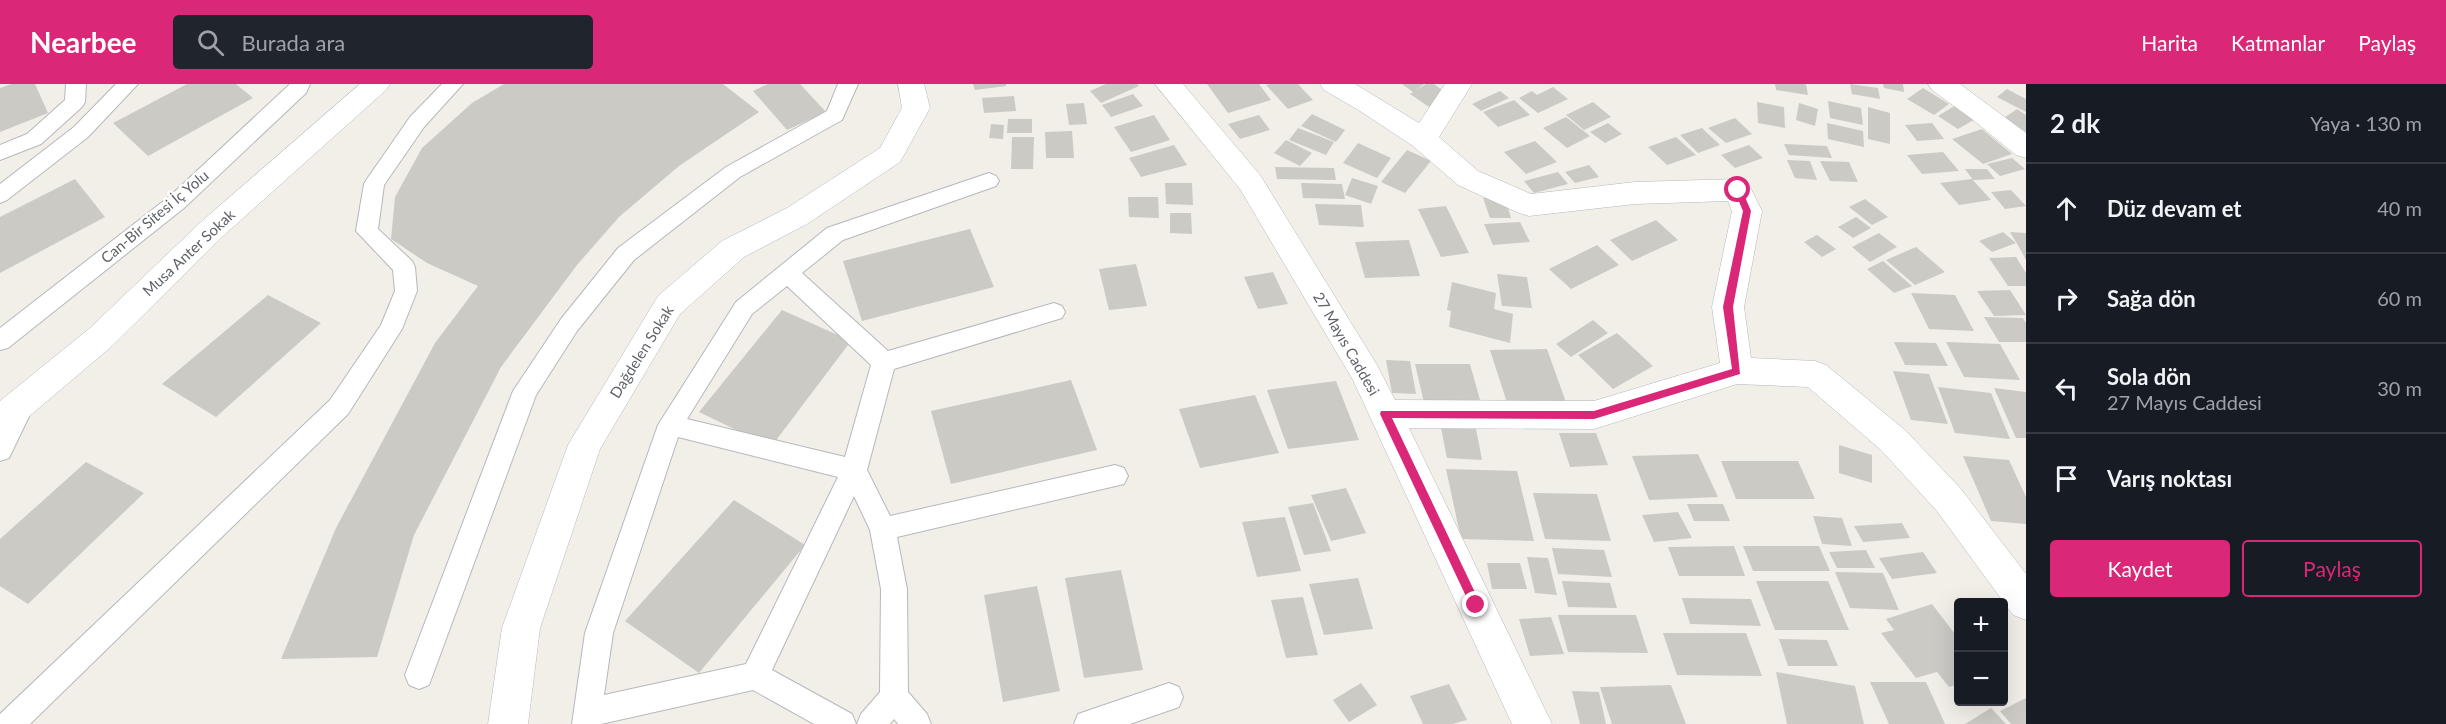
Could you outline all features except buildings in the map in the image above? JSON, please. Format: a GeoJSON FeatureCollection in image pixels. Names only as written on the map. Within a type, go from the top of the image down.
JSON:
{"type":"FeatureCollection","features":[{"type":"Feature","properties":{"kind":"street","name":"Musa Anter Sokak"},"geometry":{"type":"LineString","coordinates":[[0,421],[101,337],[213,229],[377,84]]}},
{"type":"Feature","properties":{"kind":"street","name":"Dağdelen Sokak"},"geometry":{"type":"LineString","coordinates":[[508,724],[521,628],[585,445],[669,305],[732,249],[797,216],[890,155],[916,108],[911,84]]}},
{"type":"Feature","properties":{"kind":"street","name":"27 Mayıs Caddesi"},"geometry":{"type":"LineString","coordinates":[[1168,84],[1250,182],[1366,374],[1532,724]]}},
{"type":"Feature","properties":{"kind":"street"},"geometry":{"type":"LineString","coordinates":[[1333,84],[1370,104],[1424,139],[1468,178],[1529,205],[1635,193],[1738,190],[1747,211],[1728,307],[1737,371]]}},
{"type":"Feature","properties":{"kind":"street"},"geometry":{"type":"LineString","coordinates":[[1424,139],[1459,84]]}},
{"type":"Feature","properties":{"kind":"street"},"geometry":{"type":"LineString","coordinates":[[1941,84],[1982,112],[2026,148]]}},
{"type":"Feature","properties":{"kind":"street"},"geometry":{"type":"LineString","coordinates":[[1385,414],[1594,415],[1737,371],[1815,374],[1893,440],[1941,492],[2026,603]]}},
{"type":"Feature","properties":{"kind":"lane"},"geometry":{"type":"LineString","coordinates":[[0,153],[34,139],[59,117],[75,102],[76,84]]}},
{"type":"Feature","properties":{"kind":"lane"},"geometry":{"type":"LineString","coordinates":[[0,195],[81,132],[128,84]]}},
{"type":"Feature","properties":{"kind":"lane","name":"Can-Bir Sitesi İç Yolu"},"geometry":{"type":"LineString","coordinates":[[0,341],[177,202],[299,88],[300,84]]}},
{"type":"Feature","properties":{"kind":"lane"},"geometry":{"type":"LineString","coordinates":[[10,724],[339,408],[391,329],[406,291],[404,267],[367,231],[374,184],[417,122],[453,84]]}},
{"type":"Feature","properties":{"kind":"lane"},"geometry":{"type":"LineString","coordinates":[[419,675],[525,391],[569,325],[626,254],[733,172],[835,115],[848,84]]}},
{"type":"Feature","properties":{"kind":"lane"},"geometry":{"type":"LineString","coordinates":[[842,724],[755,676],[586,718],[599,633],[670,425],[744,308],[836,234],[989,181]]}},
{"type":"Feature","properties":{"kind":"lane"},"geometry":{"type":"LineString","coordinates":[[787,273],[884,362]]}},
{"type":"Feature","properties":{"kind":"lane"},"geometry":{"type":"LineString","coordinates":[[884,362],[1054,312]]}},
{"type":"Feature","properties":{"kind":"lane"},"geometry":{"type":"LineString","coordinates":[[755,676],[854,470],[884,362]]}},
{"type":"Feature","properties":{"kind":"lane"},"geometry":{"type":"LineString","coordinates":[[0,450],[25,400]]}},
{"type":"Feature","properties":{"kind":"lane"},"geometry":{"type":"LineString","coordinates":[[670,425],[854,470]]}},
{"type":"Feature","properties":{"kind":"lane"},"geometry":{"type":"LineString","coordinates":[[854,470],[883,530],[894,589],[894,697],[871,724]]}},
{"type":"Feature","properties":{"kind":"lane"},"geometry":{"type":"LineString","coordinates":[[883,530],[1115,476]]}},
{"type":"Feature","properties":{"kind":"lane"},"geometry":{"type":"LineString","coordinates":[[894,697],[917,724]]}},
{"type":"Feature","properties":{"kind":"lane"},"geometry":{"type":"LineString","coordinates":[[1088,724],[1169,697]]}},
{"type":"Feature","properties":{"kind":"route"},"geometry":{"type":"LineString","coordinates":[[1476,605],[1385,414],[1594,415],[1737,371],[1728,307],[1747,211],[1738,190]]}}]}
